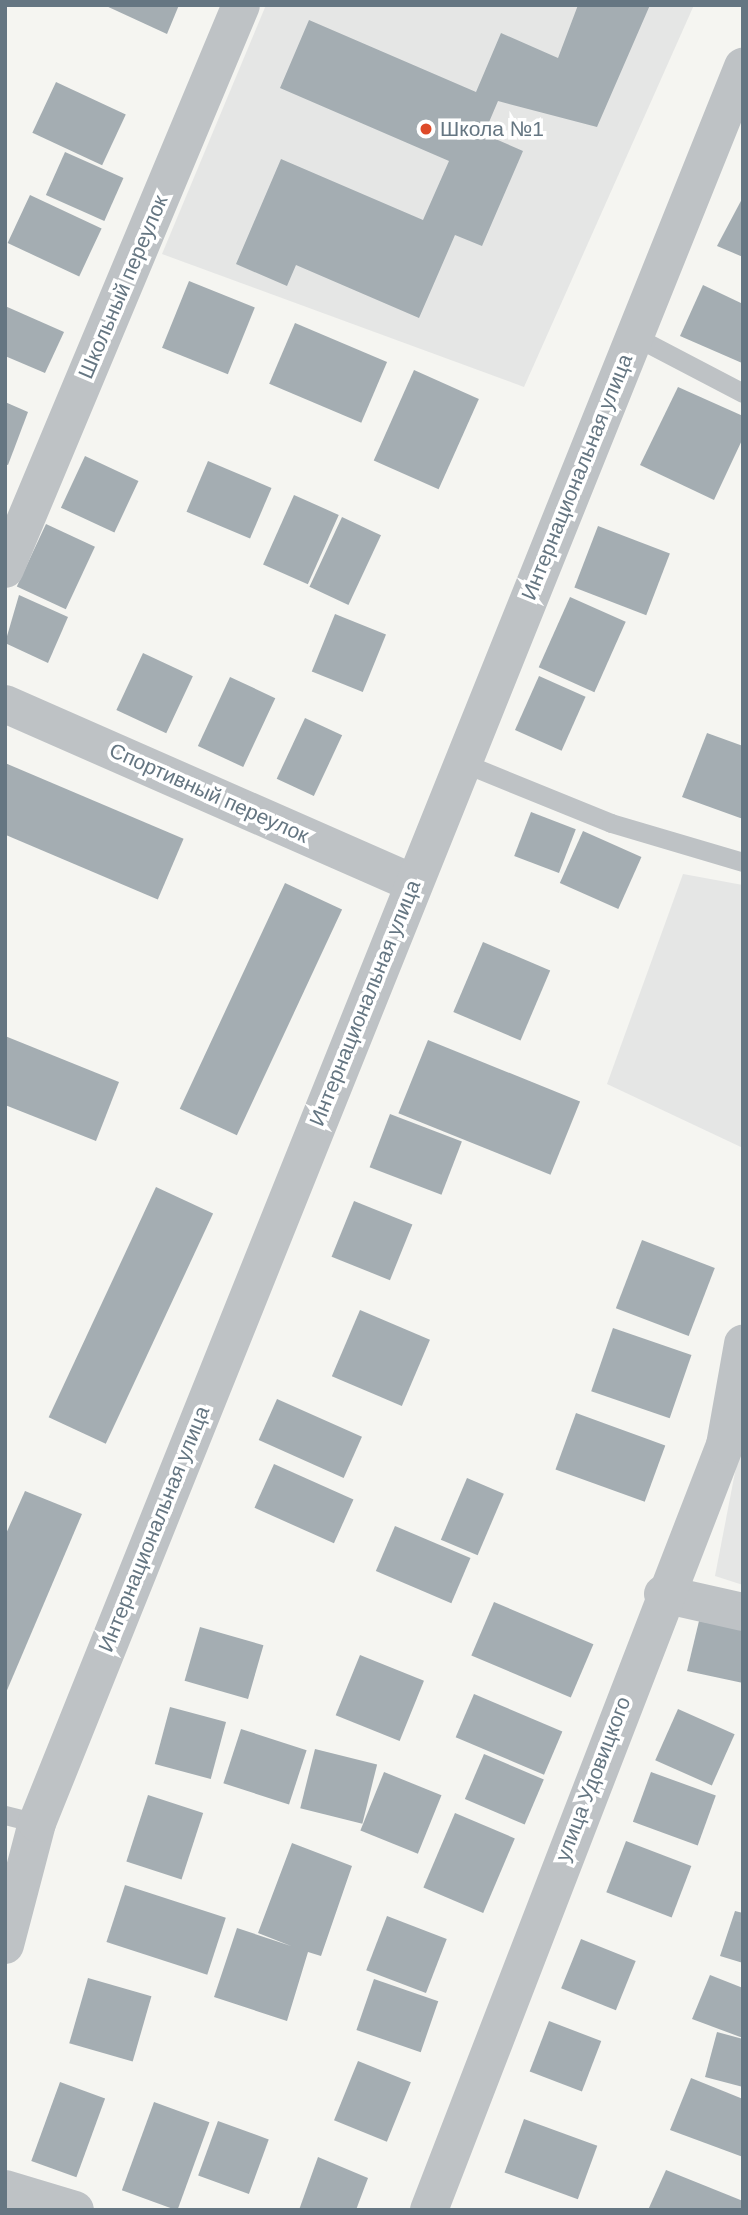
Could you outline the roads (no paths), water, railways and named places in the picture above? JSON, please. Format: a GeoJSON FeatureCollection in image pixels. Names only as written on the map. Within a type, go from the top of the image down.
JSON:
{"type":"FeatureCollection","features":[{"type":"Feature","properties":{"kind":"street","name":"Школьный переулок"},"geometry":{"type":"LineString","coordinates":[[5,569],[241,5]]}},
{"type":"Feature","properties":{"kind":"street","name":"Интернациональная улица"},"geometry":{"type":"LineString","coordinates":[[5,1945],[21,1819],[412,883],[743,67]]}},
{"type":"Feature","properties":{"kind":"street","name":"Спортивный переулок"},"geometry":{"type":"LineString","coordinates":[[5,704],[412,883]]}},
{"type":"Feature","properties":{"kind":"street","name":"улица Удовицкого"},"geometry":{"type":"LineString","coordinates":[[429,2210],[663,1594],[725,1445],[743,1345]]}},
{"type":"Feature","properties":{"kind":"street"},"geometry":{"type":"LineString","coordinates":[[663,1594],[743,1612]]}},
{"type":"Feature","properties":{"kind":"street"},"geometry":{"type":"LineString","coordinates":[[5,2189],[75,2210]]}},
{"type":"Feature","properties":{"kind":"lane"},"geometry":{"type":"LineString","coordinates":[[634,336],[743,393]]}},
{"type":"Feature","properties":{"kind":"lane"},"geometry":{"type":"LineString","coordinates":[[461,762],[611,822],[743,862]]}},
{"type":"Feature","properties":{"kind":"place","name":"Школа №1"},"geometry":{"type":"Point","coordinates":[426,129]}}]}
